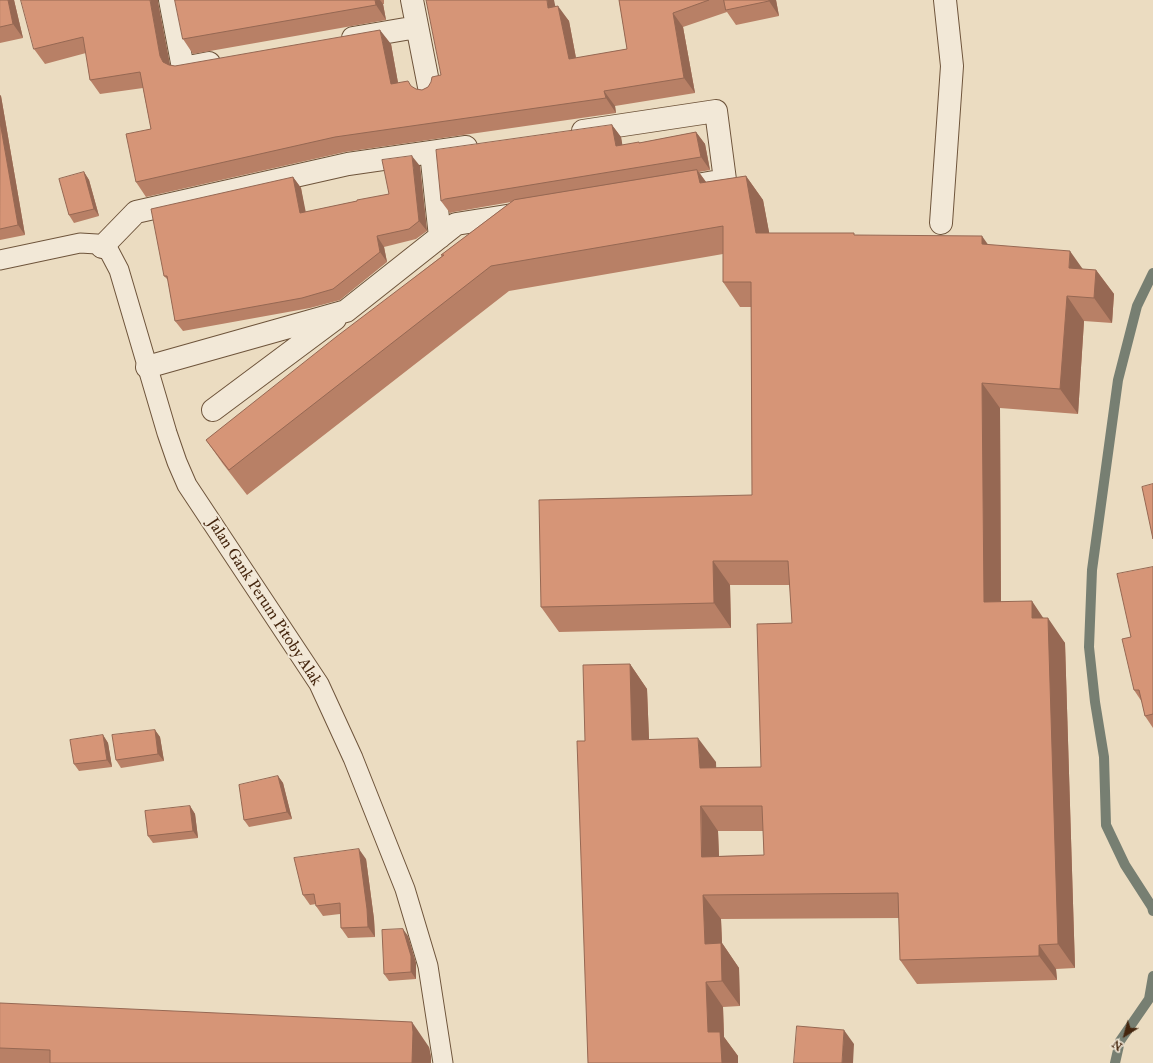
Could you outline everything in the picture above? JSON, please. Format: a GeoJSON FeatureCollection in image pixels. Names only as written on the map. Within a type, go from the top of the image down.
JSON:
{"type":"FeatureCollection","features":[{"type":"Feature","properties":{"kind":"street"},"geometry":{"type":"LineString","coordinates":[[170,0],[183,68],[230,60]]}},
{"type":"Feature","properties":{"kind":"street"},"geometry":{"type":"LineString","coordinates":[[412,0],[430,92]]}},
{"type":"Feature","properties":{"kind":"street"},"geometry":{"type":"LineString","coordinates":[[941,223],[952,66],[945,0]]}},
{"type":"Feature","properties":{"kind":"street"},"geometry":{"type":"LineString","coordinates":[[331,42],[417,27]]}},
{"type":"Feature","properties":{"kind":"street"},"geometry":{"type":"LineString","coordinates":[[566,133],[716,112],[725,180],[679,188]]}},
{"type":"Feature","properties":{"kind":"street"},"geometry":{"type":"LineString","coordinates":[[102,246],[136,212],[348,164],[487,144]]}},
{"type":"Feature","properties":{"kind":"street"},"geometry":{"type":"LineString","coordinates":[[431,152],[440,237]]}},
{"type":"Feature","properties":{"kind":"street"},"geometry":{"type":"LineString","coordinates":[[213,410],[346,311],[456,224],[540,210]]}},
{"type":"Feature","properties":{"kind":"street"},"geometry":{"type":"LineString","coordinates":[[147,367],[346,311]]}},
{"type":"Feature","properties":{"kind":"lane"},"geometry":{"type":"LineString","coordinates":[[0,260],[80,243],[98,244],[102,246]]}},
{"type":"Feature","properties":{"kind":"lane","name":"Jalan Gank Perum Pitoby Alak"},"geometry":{"type":"LineString","coordinates":[[102,246],[109,251],[119,270],[167,433],[187,485],[319,684],[353,758],[404,889],[428,966],[443,1063]]}},
{"type":"Feature","properties":{"kind":"building"},"geometry":{"type":"Polygon","coordinates":[[[0,0],[8,0],[13,24],[0,27],[0,0]]]}},
{"type":"Feature","properties":{"kind":"building"},"geometry":{"type":"Polygon","coordinates":[[[21,0],[150,0],[160,56],[163,62],[175,66],[380,30],[391,84],[408,81],[411,86],[422,90],[428,87],[432,77],[441,75],[426,0],[547,0],[548,8],[558,6],[569,59],[627,49],[619,0],[709,0],[673,13],[684,78],[604,91],[606,98],[335,137],[136,182],[126,134],[151,129],[140,72],[90,80],[83,37],[34,49],[21,0]]]}},
{"type":"Feature","properties":{"kind":"building"},"geometry":{"type":"Polygon","coordinates":[[[175,0],[375,0],[376,5],[183,39],[175,0]]]}},
{"type":"Feature","properties":{"kind":"building"},"geometry":{"type":"Polygon","coordinates":[[[724,0],[769,0],[769,1],[726,10],[724,0]]]}},
{"type":"Feature","properties":{"kind":"building"},"geometry":{"type":"Polygon","coordinates":[[[0,122],[18,225],[0,229],[0,122]]]}},
{"type":"Feature","properties":{"kind":"building"},"geometry":{"type":"Polygon","coordinates":[[[612,125],[616,146],[696,132],[701,157],[445,199],[441,201],[436,150],[612,125]]]}},
{"type":"Feature","properties":{"kind":"building"},"geometry":{"type":"Polygon","coordinates":[[[412,156],[419,221],[409,229],[377,236],[380,252],[333,289],[302,298],[175,321],[167,276],[164,276],[151,209],[293,177],[300,213],[389,194],[382,160],[412,156]]]}},
{"type":"Feature","properties":{"kind":"building"},"geometry":{"type":"Polygon","coordinates":[[[697,170],[700,183],[746,176],[756,233],[854,233],[854,235],[982,236],[982,244],[1070,251],[1069,268],[1096,270],[1094,298],[1067,296],[1060,389],[982,383],[984,602],[1032,601],[1032,618],[1048,618],[1058,944],[1039,945],[1039,956],[900,960],[898,893],[703,895],[705,944],[721,943],[722,981],[706,982],[708,1032],[720,1032],[722,1063],[588,1063],[577,741],[585,741],[583,665],[630,664],[632,740],[698,738],[700,768],[761,767],[757,624],[792,623],[788,561],[713,561],[714,603],[541,607],[539,500],[752,495],[751,282],[723,282],[723,226],[491,266],[229,470],[206,440],[336,337],[444,255],[441,255],[514,200],[697,170]],[[701,806],[702,857],[764,855],[762,806],[701,806]]]}},
{"type":"Feature","properties":{"kind":"building"},"geometry":{"type":"Polygon","coordinates":[[[84,172],[94,209],[69,215],[59,179],[84,172]]]}},
{"type":"Feature","properties":{"kind":"building"},"geometry":{"type":"Polygon","coordinates":[[[1153,484],[1153,539],[1142,487],[1153,484]]]}},
{"type":"Feature","properties":{"kind":"building"},"geometry":{"type":"Polygon","coordinates":[[[1153,567],[1153,714],[1145,716],[1139,690],[1134,690],[1122,639],[1131,637],[1117,574],[1153,567]]]}},
{"type":"Feature","properties":{"kind":"building"},"geometry":{"type":"Polygon","coordinates":[[[155,730],[158,754],[116,760],[112,735],[155,730]]]}},
{"type":"Feature","properties":{"kind":"building"},"geometry":{"type":"Polygon","coordinates":[[[103,735],[107,760],[74,764],[70,740],[103,735]]]}},
{"type":"Feature","properties":{"kind":"building"},"geometry":{"type":"Polygon","coordinates":[[[278,776],[287,812],[244,820],[239,785],[278,776]]]}},
{"type":"Feature","properties":{"kind":"building"},"geometry":{"type":"Polygon","coordinates":[[[190,806],[193,831],[148,836],[145,811],[190,806]]]}},
{"type":"Feature","properties":{"kind":"building"},"geometry":{"type":"Polygon","coordinates":[[[359,849],[368,927],[341,928],[340,903],[316,906],[314,894],[303,895],[294,858],[359,849]]]}},
{"type":"Feature","properties":{"kind":"building"},"geometry":{"type":"Polygon","coordinates":[[[403,929],[411,956],[411,972],[384,974],[382,930],[403,929]]]}},
{"type":"Feature","properties":{"kind":"building"},"geometry":{"type":"Polygon","coordinates":[[[0,1003],[412,1022],[412,1063],[50,1063],[50,1050],[0,1048],[0,1003]]]}},
{"type":"Feature","properties":{"kind":"building"},"geometry":{"type":"Polygon","coordinates":[[[797,1026],[844,1030],[842,1063],[794,1063],[797,1026]]]}},
{"type":"Feature","properties":{"kind":"waterway"},"geometry":{"type":"LineString","coordinates":[[1153,273],[1137,306],[1118,380],[1092,570],[1089,647],[1095,702],[1104,757],[1106,825],[1125,865],[1152,907],[1153,911]]}},
{"type":"Feature","properties":{"kind":"waterway"},"geometry":{"type":"LineString","coordinates":[[1115,1063],[1120,1041],[1149,999],[1153,976]]}}]}
